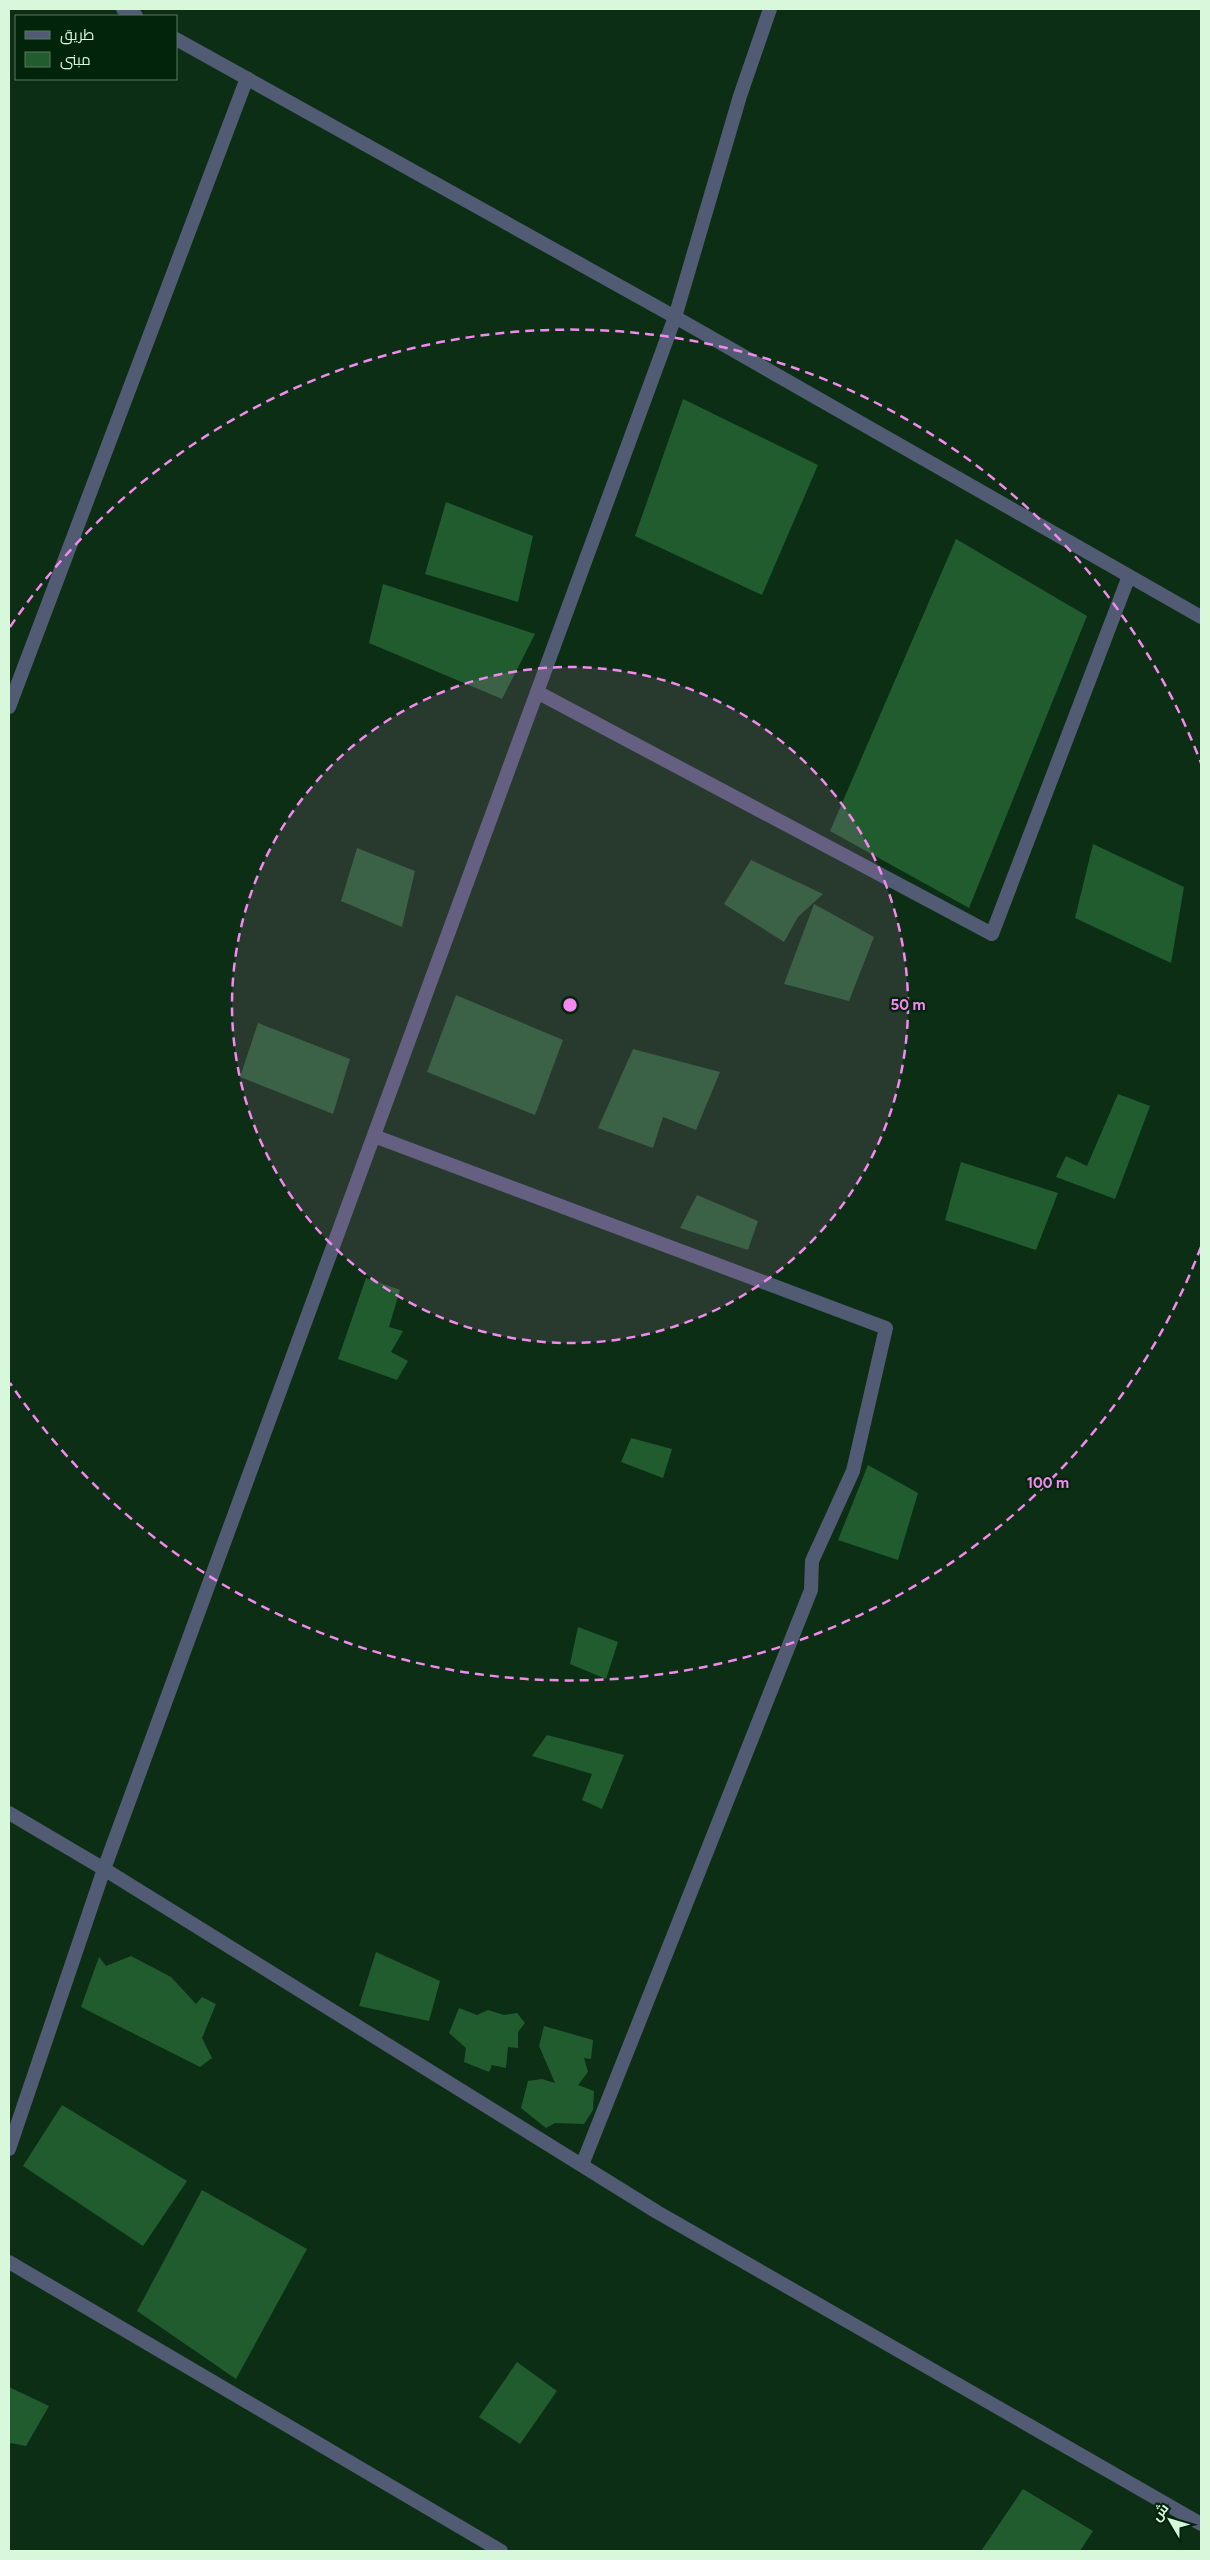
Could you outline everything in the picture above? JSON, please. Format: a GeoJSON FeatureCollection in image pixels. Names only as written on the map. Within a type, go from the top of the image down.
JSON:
{"type":"FeatureCollection","features":[{"type":"Feature","properties":{"kind":"street"},"geometry":{"type":"LineString","coordinates":[[122,9],[134,15]]}},
{"type":"Feature","properties":{"kind":"street"},"geometry":{"type":"LineString","coordinates":[[9,2149],[104,1869],[675,317],[740,96],[770,9]]}},
{"type":"Feature","properties":{"kind":"street"},"geometry":{"type":"LineString","coordinates":[[178,40],[675,317],[1201,617]]}},
{"type":"Feature","properties":{"kind":"street"},"geometry":{"type":"LineString","coordinates":[[9,708],[247,78]]}},
{"type":"Feature","properties":{"kind":"street"},"geometry":{"type":"LineString","coordinates":[[537,692],[992,934],[1129,576]]}},
{"type":"Feature","properties":{"kind":"street"},"geometry":{"type":"LineString","coordinates":[[374,1136],[886,1328],[853,1471],[812,1561],[811,1590],[582,2165]]}},
{"type":"Feature","properties":{"kind":"street"},"geometry":{"type":"LineString","coordinates":[[9,1813],[104,1869],[658,2212],[1201,2524]]}},
{"type":"Feature","properties":{"kind":"street"},"geometry":{"type":"LineString","coordinates":[[9,2262],[501,2551]]}},
{"type":"Feature","properties":{"kind":"building"},"geometry":{"type":"Polygon","coordinates":[[[683,399],[818,465],[762,595],[635,536],[683,399]]]}},
{"type":"Feature","properties":{"kind":"building"},"geometry":{"type":"Polygon","coordinates":[[[446,502],[533,536],[518,602],[425,574],[446,502]]]}},
{"type":"Feature","properties":{"kind":"building"},"geometry":{"type":"Polygon","coordinates":[[[956,539],[1087,616],[969,908],[830,831],[956,539]]]}},
{"type":"Feature","properties":{"kind":"building"},"geometry":{"type":"Polygon","coordinates":[[[383,584],[535,634],[502,699],[369,643],[383,584]]]}},
{"type":"Feature","properties":{"kind":"building"},"geometry":{"type":"Polygon","coordinates":[[[1093,844],[1184,887],[1171,963],[1075,918],[1093,844]]]}},
{"type":"Feature","properties":{"kind":"building"},"geometry":{"type":"Polygon","coordinates":[[[357,848],[415,871],[402,927],[341,901],[357,848]]]}},
{"type":"Feature","properties":{"kind":"building"},"geometry":{"type":"Polygon","coordinates":[[[751,860],[823,894],[798,917],[784,942],[724,904],[751,860]]]}},
{"type":"Feature","properties":{"kind":"building"},"geometry":{"type":"Polygon","coordinates":[[[814,904],[874,937],[849,1001],[784,984],[814,904]]]}},
{"type":"Feature","properties":{"kind":"building"},"geometry":{"type":"Polygon","coordinates":[[[456,995],[563,1040],[535,1115],[427,1072],[456,995]]]}},
{"type":"Feature","properties":{"kind":"building"},"geometry":{"type":"Polygon","coordinates":[[[258,1023],[350,1059],[333,1114],[240,1077],[258,1023]]]}},
{"type":"Feature","properties":{"kind":"building"},"geometry":{"type":"Polygon","coordinates":[[[633,1049],[720,1072],[696,1130],[663,1117],[653,1148],[598,1128],[633,1049]]]}},
{"type":"Feature","properties":{"kind":"building"},"geometry":{"type":"Polygon","coordinates":[[[1118,1094],[1150,1106],[1115,1199],[1056,1177],[1066,1156],[1087,1166],[1118,1094]]]}},
{"type":"Feature","properties":{"kind":"building"},"geometry":{"type":"Polygon","coordinates":[[[961,1162],[1058,1193],[1036,1250],[945,1220],[961,1162]]]}},
{"type":"Feature","properties":{"kind":"building"},"geometry":{"type":"Polygon","coordinates":[[[697,1195],[758,1221],[748,1250],[680,1228],[697,1195]]]}},
{"type":"Feature","properties":{"kind":"building"},"geometry":{"type":"Polygon","coordinates":[[[366,1278],[400,1290],[389,1327],[403,1331],[391,1352],[408,1361],[397,1380],[338,1359],[366,1278]]]}},
{"type":"Feature","properties":{"kind":"building"},"geometry":{"type":"Polygon","coordinates":[[[631,1438],[672,1449],[663,1478],[621,1462],[631,1438]]]}},
{"type":"Feature","properties":{"kind":"building"},"geometry":{"type":"Polygon","coordinates":[[[868,1465],[918,1493],[898,1560],[838,1540],[868,1465]]]}},
{"type":"Feature","properties":{"kind":"building"},"geometry":{"type":"Polygon","coordinates":[[[578,1627],[618,1642],[606,1679],[570,1664],[578,1627]]]}},
{"type":"Feature","properties":{"kind":"building"},"geometry":{"type":"Polygon","coordinates":[[[547,1735],[624,1755],[602,1809],[582,1800],[592,1774],[532,1756],[547,1735]]]}},
{"type":"Feature","properties":{"kind":"building"},"geometry":{"type":"Polygon","coordinates":[[[376,1952],[440,1981],[429,2021],[359,2006],[376,1952]]]}},
{"type":"Feature","properties":{"kind":"building"},"geometry":{"type":"Polygon","coordinates":[[[131,1956],[171,1977],[196,2004],[202,1997],[216,2004],[202,2038],[212,2058],[200,2067],[81,2007],[99,1957],[106,1966],[131,1956]]]}},
{"type":"Feature","properties":{"kind":"building"},"geometry":{"type":"Polygon","coordinates":[[[459,2008],[477,2015],[488,2010],[504,2015],[517,2013],[525,2023],[518,2032],[518,2048],[508,2047],[506,2068],[492,2065],[489,2072],[464,2062],[466,2048],[449,2033],[459,2008]]]}},
{"type":"Feature","properties":{"kind":"building"},"geometry":{"type":"Polygon","coordinates":[[[544,2026],[593,2040],[591,2059],[584,2058],[588,2072],[578,2085],[594,2091],[593,2110],[584,2124],[555,2123],[546,2128],[521,2108],[528,2081],[542,2079],[555,2083],[539,2046],[544,2026]]]}},
{"type":"Feature","properties":{"kind":"building"},"geometry":{"type":"Polygon","coordinates":[[[62,2105],[187,2181],[143,2246],[23,2166],[62,2105]]]}},
{"type":"Feature","properties":{"kind":"building"},"geometry":{"type":"Polygon","coordinates":[[[202,2190],[307,2249],[236,2379],[137,2311],[202,2190]]]}},
{"type":"Feature","properties":{"kind":"building"},"geometry":{"type":"Polygon","coordinates":[[[517,2362],[557,2391],[520,2444],[479,2417],[517,2362]]]}},
{"type":"Feature","properties":{"kind":"building"},"geometry":{"type":"Polygon","coordinates":[[[9,2387],[49,2406],[26,2446],[11,2443],[9,2446],[9,2387]]]}},
{"type":"Feature","properties":{"kind":"building"},"geometry":{"type":"Polygon","coordinates":[[[1023,2489],[1093,2531],[1080,2551],[981,2551],[1023,2489]]]}}]}
